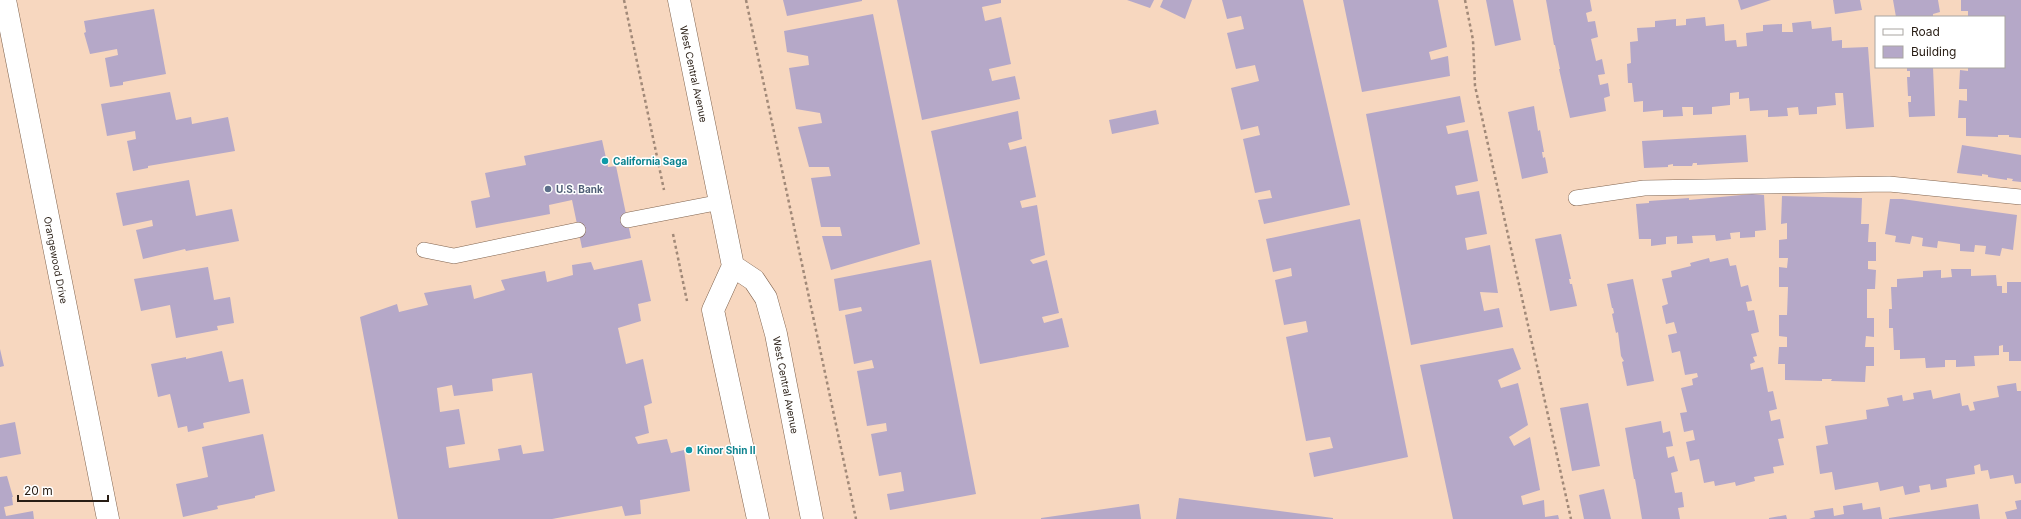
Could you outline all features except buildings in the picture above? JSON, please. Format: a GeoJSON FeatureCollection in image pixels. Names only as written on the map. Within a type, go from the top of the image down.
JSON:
{"type":"FeatureCollection","features":[{"type":"Feature","properties":{"kind":"main road","name":"Orangewood Drive"},"geometry":{"type":"LineString","coordinates":[[5,0],[108,519]]}},
{"type":"Feature","properties":{"kind":"main road","name":"West Central Avenue"},"geometry":{"type":"LineString","coordinates":[[679,0],[733,266],[754,280],[766,298],[776,334],[812,519]]}},
{"type":"Feature","properties":{"kind":"main road"},"geometry":{"type":"LineString","coordinates":[[733,266],[713,310],[758,519]]}},
{"type":"Feature","properties":{"kind":"lane"},"geometry":{"type":"LineString","coordinates":[[1576,198],[1644,188],[1889,184],[2021,197]]}},
{"type":"Feature","properties":{"kind":"lane"},"geometry":{"type":"LineString","coordinates":[[628,220],[721,202]]}},
{"type":"Feature","properties":{"kind":"lane"},"geometry":{"type":"LineString","coordinates":[[424,250],[454,256],[578,230]]}},
{"type":"Feature","properties":{"kind":"path"},"geometry":{"type":"LineString","coordinates":[[624,0],[689,309]]}},
{"type":"Feature","properties":{"kind":"path"},"geometry":{"type":"LineString","coordinates":[[746,0],[856,519]]}},
{"type":"Feature","properties":{"kind":"path"},"geometry":{"type":"LineString","coordinates":[[1465,0],[1473,40],[1475,86],[1571,519]]}},
{"type":"Feature","properties":{"kind":"place","name":"California Saga"},"geometry":{"type":"Point","coordinates":[605,161]}},
{"type":"Feature","properties":{"kind":"place","name":"U.S. Bank"},"geometry":{"type":"Point","coordinates":[548,189]}},
{"type":"Feature","properties":{"kind":"place","name":"Kinor Shin II"},"geometry":{"type":"Point","coordinates":[689,450]}}]}
